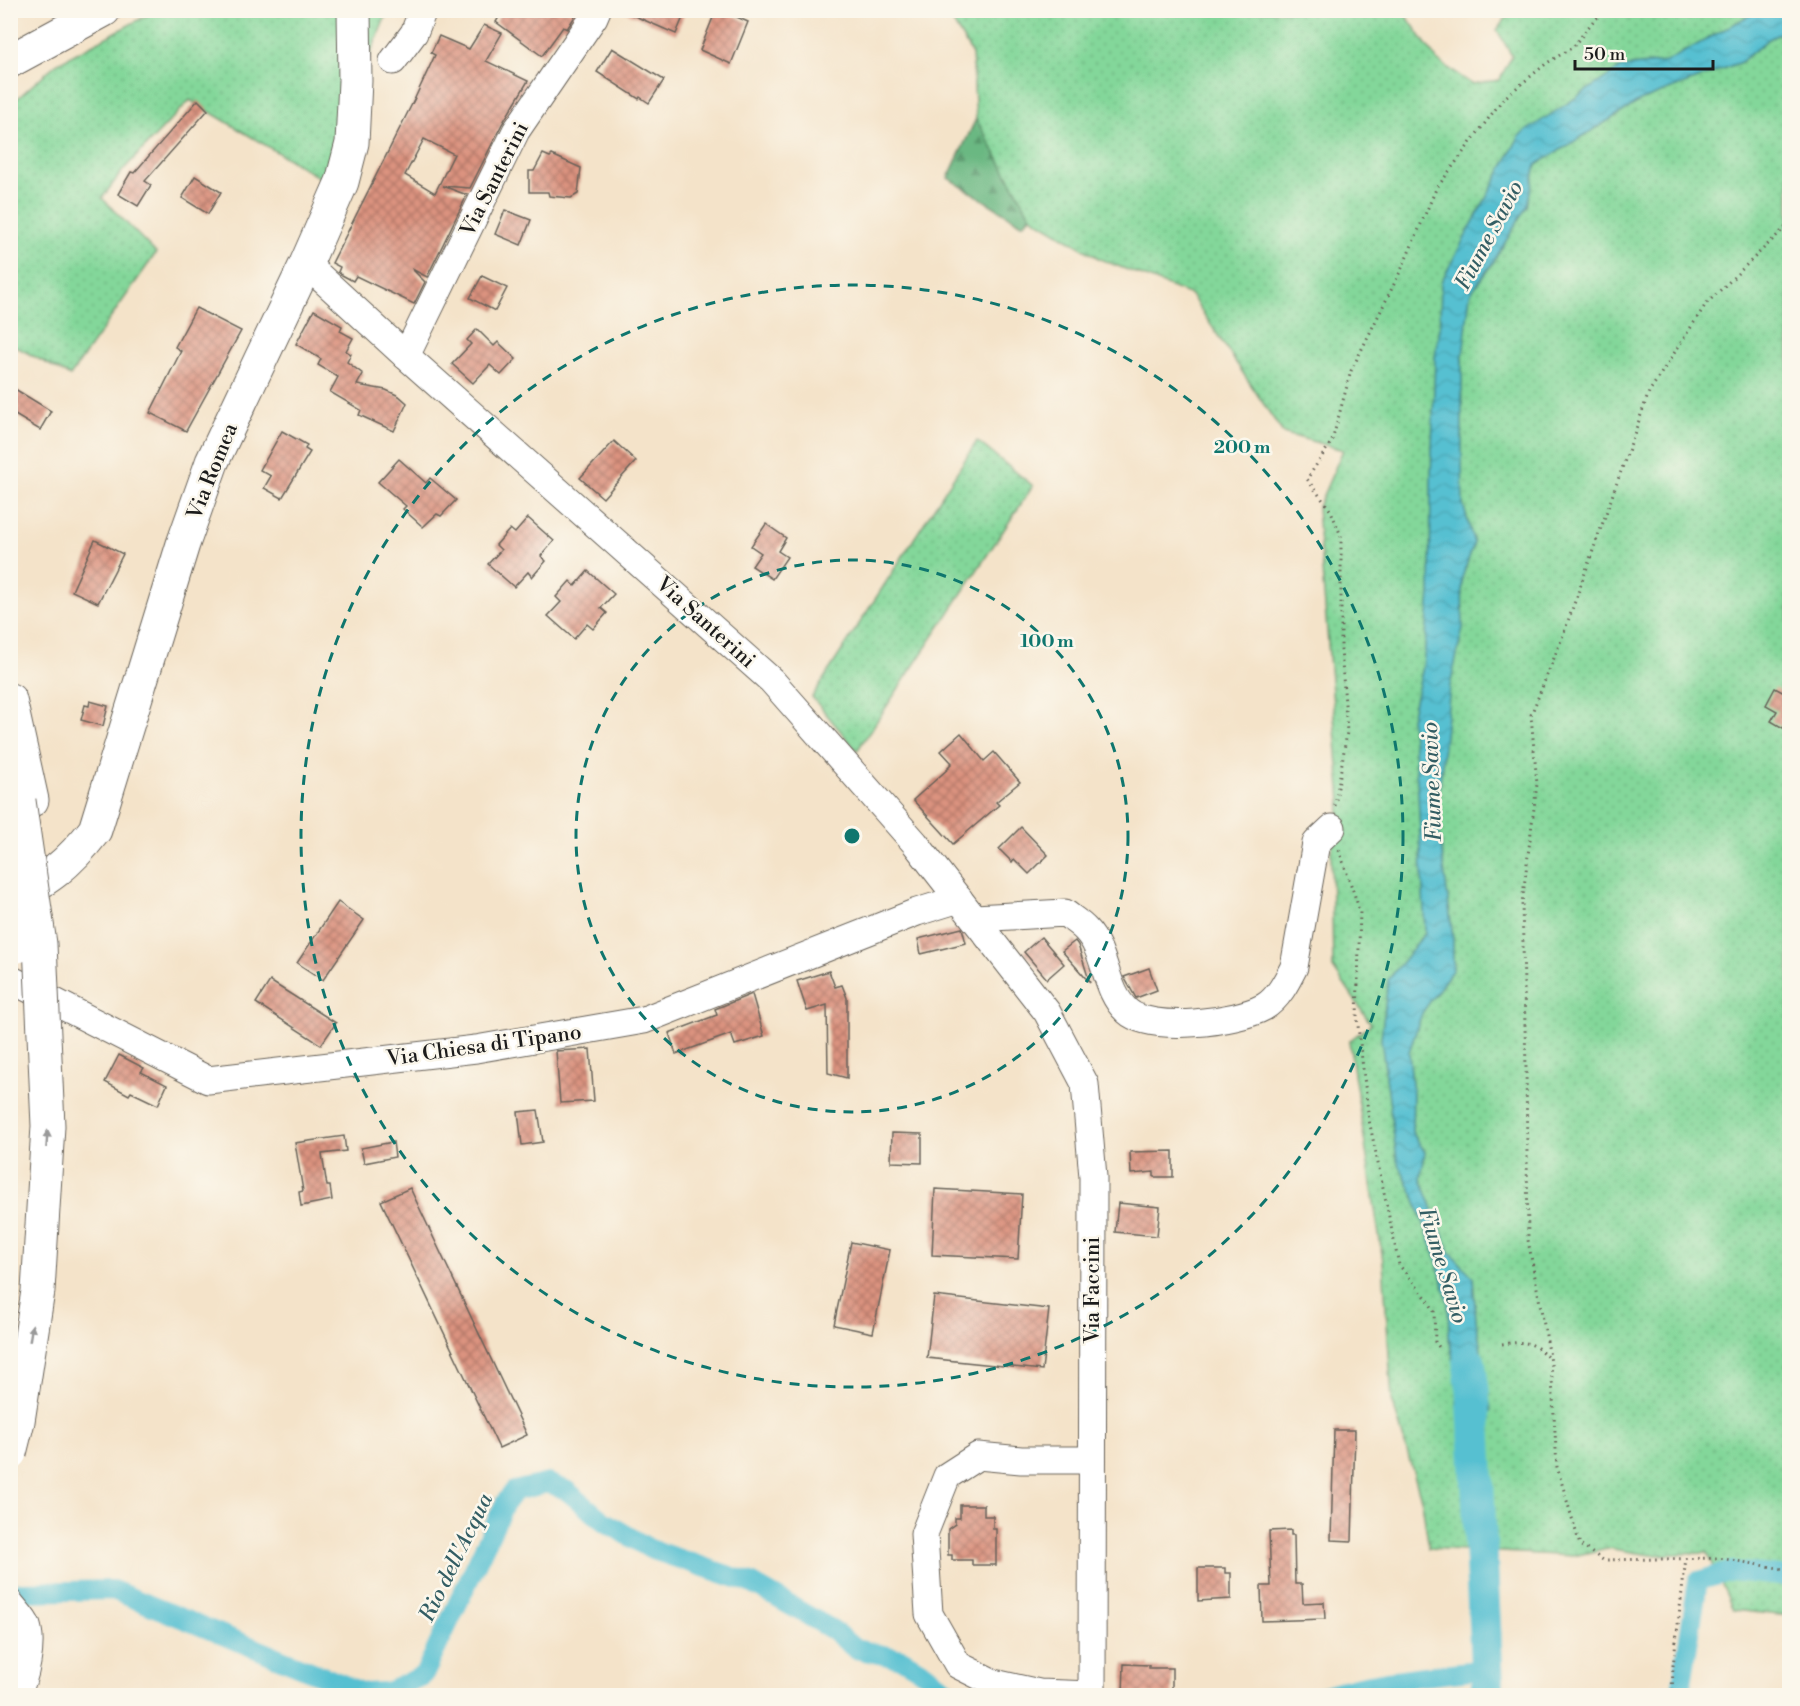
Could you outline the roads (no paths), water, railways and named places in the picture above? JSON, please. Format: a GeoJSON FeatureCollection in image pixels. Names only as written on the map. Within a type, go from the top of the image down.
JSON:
{"type":"FeatureCollection","features":[{"type":"Feature","properties":{"kind":"main road"},"geometry":{"type":"LineString","coordinates":[[10,62],[104,10]]}},
{"type":"Feature","properties":{"kind":"main road","name":"Via Romea"},"geometry":{"type":"LineString","coordinates":[[10,898],[50,878],[76,855],[95,830],[183,544],[213,462],[342,182],[352,143],[355,81],[354,10]]}},
{"type":"Feature","properties":{"kind":"main road"},"geometry":{"type":"LineString","coordinates":[[10,47],[63,33]]}},
{"type":"Feature","properties":{"kind":"main road"},"geometry":{"type":"LineString","coordinates":[[10,85],[63,33]]}},
{"type":"Feature","properties":{"kind":"main road"},"geometry":{"type":"LineString","coordinates":[[10,700],[26,801],[43,874],[23,938],[26,1125],[16,1287],[10,1323]]}},
{"type":"Feature","properties":{"kind":"main road"},"geometry":{"type":"LineString","coordinates":[[10,759],[26,801]]}},
{"type":"Feature","properties":{"kind":"main road"},"geometry":{"type":"LineString","coordinates":[[10,898],[23,938],[48,1126],[38,1291],[18,1421],[10,1453]]}},
{"type":"Feature","properties":{"kind":"street"},"geometry":{"type":"LineString","coordinates":[[393,61],[414,33],[423,10]]}},
{"type":"Feature","properties":{"kind":"street","name":"Via Santerini"},"geometry":{"type":"LineString","coordinates":[[406,356],[516,131],[597,10]]}},
{"type":"Feature","properties":{"kind":"street","name":"Via Santerini"},"geometry":{"type":"LineString","coordinates":[[306,264],[406,356],[772,681],[915,843],[967,908]]}},
{"type":"Feature","properties":{"kind":"street","name":"Via Chiesa di Tipano"},"geometry":{"type":"LineString","coordinates":[[10,980],[208,1080],[476,1048],[644,1020],[917,912],[967,908],[1065,913],[1087,930],[1098,950],[1114,993],[1126,1011],[1154,1023],[1197,1022],[1241,1016],[1264,1006],[1287,982],[1294,967],[1316,843],[1332,828]]}},
{"type":"Feature","properties":{"kind":"street","name":"Via Faccini"},"geometry":{"type":"LineString","coordinates":[[967,908],[1047,1012],[1085,1084],[1093,1177],[1092,1695]]}},
{"type":"Feature","properties":{"kind":"street"},"geometry":{"type":"LineString","coordinates":[[1092,1460],[1021,1460],[978,1456],[946,1476],[924,1534],[929,1614],[958,1665],[994,1683],[1039,1693],[1092,1695]]}},
{"type":"Feature","properties":{"kind":"street"},"geometry":{"type":"LineString","coordinates":[[10,1603],[27,1626],[28,1658],[21,1686],[16,1695]]}},
{"type":"Feature","properties":{"kind":"water"},"geometry":{"type":"Polygon","coordinates":[[[1759,10],[1789,11],[1789,29],[1767,40],[1741,62],[1640,101],[1536,165],[1527,206],[1494,261],[1470,294],[1462,365],[1462,457],[1463,504],[1474,543],[1462,578],[1463,628],[1450,686],[1437,814],[1453,938],[1453,969],[1422,1013],[1409,1052],[1413,1094],[1412,1132],[1425,1152],[1421,1179],[1450,1252],[1473,1277],[1476,1320],[1491,1411],[1457,1404],[1459,1385],[1449,1340],[1448,1302],[1435,1255],[1413,1194],[1397,1160],[1381,1039],[1388,980],[1425,933],[1418,793],[1411,718],[1423,667],[1430,594],[1435,357],[1440,324],[1441,282],[1520,135],[1622,67],[1666,62],[1759,10]]]}},
{"type":"Feature","properties":{"kind":"waterway","name":"Fiume Savio"},"geometry":{"type":"LineString","coordinates":[[1469,1362],[1473,1390],[1488,1696]]}},
{"type":"Feature","properties":{"kind":"waterway","name":"Rio dell'Acqua"},"geometry":{"type":"LineString","coordinates":[[21,1592],[113,1590],[364,1693],[388,1692],[424,1675],[505,1503],[514,1491],[548,1483],[566,1490],[602,1520],[650,1549],[751,1583],[833,1630],[855,1649],[902,1659],[925,1673],[954,1696]]}},
{"type":"Feature","properties":{"kind":"waterway"},"geometry":{"type":"LineString","coordinates":[[1680,1696],[1698,1581],[1732,1571],[1790,1577]]}},
{"type":"Feature","properties":{"kind":"waterway","name":"Rio dell'Acqua"},"geometry":{"type":"LineString","coordinates":[[1323,1696],[1383,1682],[1485,1669]]}}]}
